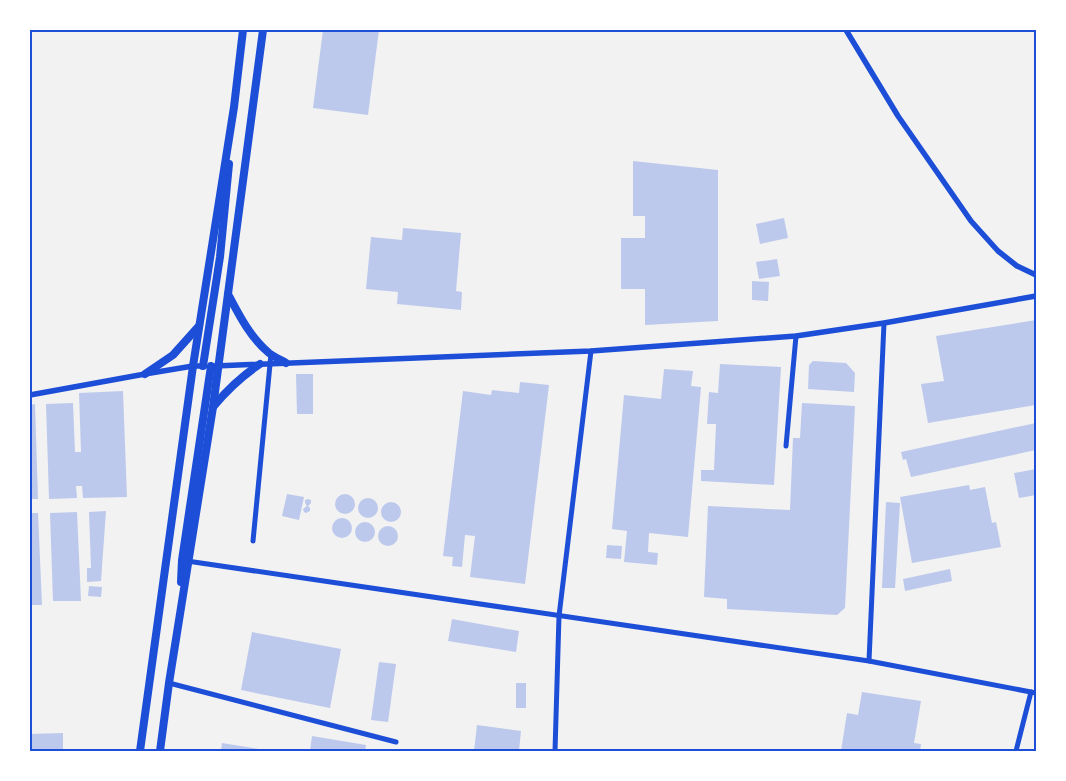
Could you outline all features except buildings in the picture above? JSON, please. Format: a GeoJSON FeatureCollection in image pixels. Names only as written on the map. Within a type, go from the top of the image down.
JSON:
{"type":"FeatureCollection","features":[{"type":"Feature","properties":{"kind":"main road"},"geometry":{"type":"LineString","coordinates":[[140,751],[193,366],[234,107],[244,30]]}},
{"type":"Feature","properties":{"kind":"main road"},"geometry":{"type":"LineString","coordinates":[[185,561],[213,407],[211,366],[228,294],[263,30]]}},
{"type":"Feature","properties":{"kind":"main road"},"geometry":{"type":"LineString","coordinates":[[160,751],[179,622],[185,561],[211,366],[234,107]]}},
{"type":"Feature","properties":{"kind":"main road"},"geometry":{"type":"LineString","coordinates":[[228,294],[242,321],[256,340],[271,354],[286,363]]}},
{"type":"Feature","properties":{"kind":"main road"},"geometry":{"type":"LineString","coordinates":[[145,374],[173,355],[199,326]]}},
{"type":"Feature","properties":{"kind":"main road"},"geometry":{"type":"LineString","coordinates":[[213,407],[233,385],[260,364]]}},
{"type":"Feature","properties":{"kind":"street"},"geometry":{"type":"LineString","coordinates":[[846,30],[898,116],[971,221],[998,251],[1017,266],[1036,276]]}},
{"type":"Feature","properties":{"kind":"street"},"geometry":{"type":"LineString","coordinates":[[30,395],[193,366],[590,351],[796,336],[884,323],[1036,296]]}},
{"type":"Feature","properties":{"kind":"street"},"geometry":{"type":"LineString","coordinates":[[869,661],[884,323]]}},
{"type":"Feature","properties":{"kind":"street"},"geometry":{"type":"LineString","coordinates":[[786,446],[796,336]]}},
{"type":"Feature","properties":{"kind":"street"},"geometry":{"type":"LineString","coordinates":[[555,751],[559,616],[590,351]]}},
{"type":"Feature","properties":{"kind":"street"},"geometry":{"type":"LineString","coordinates":[[253,541],[271,354]]}},
{"type":"Feature","properties":{"kind":"street"},"geometry":{"type":"LineString","coordinates":[[185,561],[869,661],[1034,692],[1016,751]]}},
{"type":"Feature","properties":{"kind":"street"},"geometry":{"type":"LineString","coordinates":[[169,683],[396,742]]}}]}
